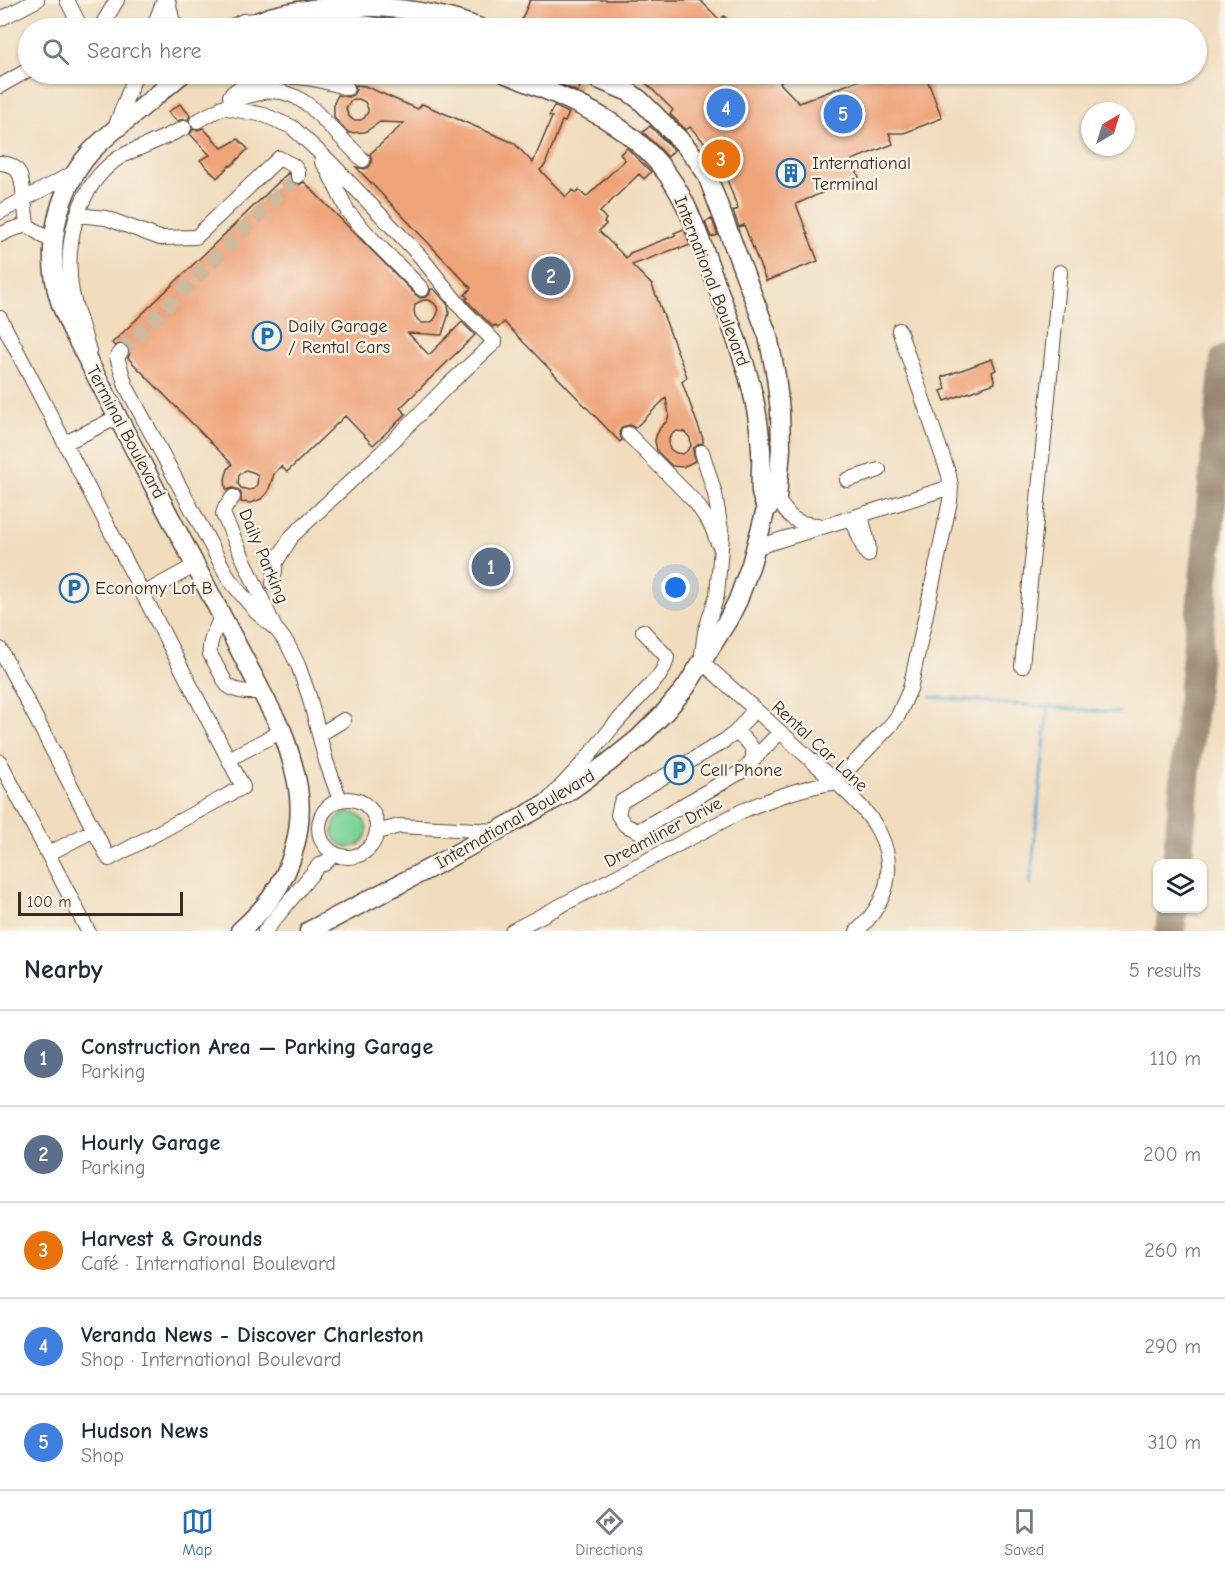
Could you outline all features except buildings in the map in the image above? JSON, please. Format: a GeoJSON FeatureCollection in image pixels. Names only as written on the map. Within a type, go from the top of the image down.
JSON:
{"type":"FeatureCollection","features":[{"type":"Feature","properties":{"kind":"main road"},"geometry":{"type":"LineString","coordinates":[[266,18],[291,10],[315,6],[380,5],[449,18]]}},
{"type":"Feature","properties":{"kind":"main road"},"geometry":{"type":"LineString","coordinates":[[114,130],[170,84]]}},
{"type":"Feature","properties":{"kind":"main road","name":"International Boulevard"},"geometry":{"type":"LineString","coordinates":[[530,84],[593,111],[615,124],[652,158],[674,184],[700,243],[748,377],[757,415],[761,448],[760,490],[772,504]]}},
{"type":"Feature","properties":{"kind":"main road","name":"International Boulevard"},"geometry":{"type":"LineString","coordinates":[[309,931],[568,792],[638,738],[686,687],[729,618],[757,547],[772,504],[780,470],[781,428],[778,392],[763,321],[707,175],[699,162],[640,100],[609,84]]}},
{"type":"Feature","properties":{"kind":"main road","name":"Terminal Boulevard"},"geometry":{"type":"LineString","coordinates":[[114,130],[89,155],[77,171],[60,208],[54,243],[54,266],[59,300],[72,330],[282,731]]}},
{"type":"Feature","properties":{"kind":"main road"},"geometry":{"type":"LineString","coordinates":[[240,931],[261,910],[279,885],[287,870],[298,828],[300,797],[282,731]]}},
{"type":"Feature","properties":{"kind":"street"},"geometry":{"type":"LineString","coordinates":[[0,19],[37,0]]}},
{"type":"Feature","properties":{"kind":"street"},"geometry":{"type":"LineString","coordinates":[[67,0],[76,18]]}},
{"type":"Feature","properties":{"kind":"street"},"geometry":{"type":"LineString","coordinates":[[106,18],[117,0]]}},
{"type":"Feature","properties":{"kind":"street"},"geometry":{"type":"LineString","coordinates":[[158,18],[166,0]]}},
{"type":"Feature","properties":{"kind":"street"},"geometry":{"type":"LineString","coordinates":[[166,0],[172,18]]}},
{"type":"Feature","properties":{"kind":"street"},"geometry":{"type":"LineString","coordinates":[[0,86],[18,76]]}},
{"type":"Feature","properties":{"kind":"street"},"geometry":{"type":"LineString","coordinates":[[114,130],[132,84]]}},
{"type":"Feature","properties":{"kind":"street"},"geometry":{"type":"LineString","coordinates":[[222,107],[233,92],[251,84]]}},
{"type":"Feature","properties":{"kind":"street"},"geometry":{"type":"LineString","coordinates":[[333,84],[347,88]]}},
{"type":"Feature","properties":{"kind":"street"},"geometry":{"type":"LineString","coordinates":[[96,375],[74,301],[70,244],[77,215],[92,186],[113,161],[241,98],[260,92],[274,91],[304,101],[363,160]]}},
{"type":"Feature","properties":{"kind":"street"},"geometry":{"type":"LineString","coordinates":[[222,107],[264,115],[292,128],[330,163],[420,256],[464,311],[495,342],[292,536],[276,562],[273,584]]}},
{"type":"Feature","properties":{"kind":"street"},"geometry":{"type":"LineString","coordinates":[[292,128],[326,167],[348,212],[422,288]]}},
{"type":"Feature","properties":{"kind":"street"},"geometry":{"type":"LineString","coordinates":[[77,215],[106,218],[160,238],[196,237],[279,158],[294,166],[298,176]]}},
{"type":"Feature","properties":{"kind":"street"},"geometry":{"type":"LineString","coordinates":[[0,163],[11,165],[19,173],[23,183],[27,225],[54,243]]}},
{"type":"Feature","properties":{"kind":"street"},"geometry":{"type":"LineString","coordinates":[[0,212],[77,171]]}},
{"type":"Feature","properties":{"kind":"street"},"geometry":{"type":"LineString","coordinates":[[0,235],[27,225]]}},
{"type":"Feature","properties":{"kind":"street"},"geometry":{"type":"LineString","coordinates":[[1022,666],[1060,272]]}},
{"type":"Feature","properties":{"kind":"street"},"geometry":{"type":"LineString","coordinates":[[0,318],[243,788],[109,859],[4,667],[0,649]]}},
{"type":"Feature","properties":{"kind":"street"},"geometry":{"type":"LineString","coordinates":[[836,782],[889,727],[901,710],[910,689],[948,511],[951,487],[949,476],[899,330]]}},
{"type":"Feature","properties":{"kind":"street"},"geometry":{"type":"LineString","coordinates":[[121,352],[117,357],[126,386],[229,579],[256,612],[277,630],[298,665],[340,800]]}},
{"type":"Feature","properties":{"kind":"street"},"geometry":{"type":"LineString","coordinates":[[65,443],[118,417]]}},
{"type":"Feature","properties":{"kind":"street"},"geometry":{"type":"LineString","coordinates":[[628,434],[704,514],[711,525],[720,551]]}},
{"type":"Feature","properties":{"kind":"street"},"geometry":{"type":"LineString","coordinates":[[701,661],[705,632],[717,595],[722,536],[719,512],[702,452]]}},
{"type":"Feature","properties":{"kind":"street"},"geometry":{"type":"LineString","coordinates":[[847,480],[879,470]]}},
{"type":"Feature","properties":{"kind":"street"},"geometry":{"type":"LineString","coordinates":[[757,547],[951,487]]}},
{"type":"Feature","properties":{"kind":"street","name":"Daily Parking"},"geometry":{"type":"LineString","coordinates":[[233,497],[223,514],[277,630]]}},
{"type":"Feature","properties":{"kind":"street"},"geometry":{"type":"LineString","coordinates":[[772,504],[799,523],[829,525]]}},
{"type":"Feature","properties":{"kind":"street"},"geometry":{"type":"LineString","coordinates":[[143,594],[196,565]]}},
{"type":"Feature","properties":{"kind":"street"},"geometry":{"type":"LineString","coordinates":[[222,615],[210,642],[210,654],[227,685],[236,691],[262,693]]}},
{"type":"Feature","properties":{"kind":"street"},"geometry":{"type":"LineString","coordinates":[[542,806],[583,763],[614,724],[664,669],[667,657],[643,631]]}},
{"type":"Feature","properties":{"kind":"street","name":"Rental Car Lane"},"geometry":{"type":"LineString","coordinates":[[701,661],[836,782],[861,808],[880,833],[888,857],[886,886],[875,912],[857,931]]}},
{"type":"Feature","properties":{"kind":"street"},"geometry":{"type":"LineString","coordinates":[[755,709],[735,734],[621,802],[618,815],[625,825],[638,831],[739,773],[780,732]]}},
{"type":"Feature","properties":{"kind":"street"},"geometry":{"type":"LineString","coordinates":[[320,734],[344,720]]}},
{"type":"Feature","properties":{"kind":"street"},"geometry":{"type":"LineString","coordinates":[[229,759],[282,731]]}},
{"type":"Feature","properties":{"kind":"street"},"geometry":{"type":"LineString","coordinates":[[735,734],[747,739],[753,750],[751,762]]}},
{"type":"Feature","properties":{"kind":"street"},"geometry":{"type":"LineString","coordinates":[[0,762],[88,931]]}},
{"type":"Feature","properties":{"kind":"street","name":"Dreamliner Drive"},"geometry":{"type":"LineString","coordinates":[[512,931],[742,811],[806,788],[836,782]]}},
{"type":"Feature","properties":{"kind":"street"},"geometry":{"type":"LineString","coordinates":[[340,800],[359,801],[373,813],[377,832],[368,849],[360,854],[350,856],[334,854],[325,845],[321,836],[319,827],[325,810],[340,800]]}},
{"type":"Feature","properties":{"kind":"street"},"geometry":{"type":"LineString","coordinates":[[377,832],[399,826],[497,831]]}},
{"type":"Feature","properties":{"kind":"street"},"geometry":{"type":"LineString","coordinates":[[48,854],[94,830]]}},
{"type":"Feature","properties":{"kind":"street"},"geometry":{"type":"LineString","coordinates":[[265,931],[320,865],[334,854]]}},
{"type":"Feature","properties":{"kind":"green space"},"geometry":{"type":"Polygon","coordinates":[[[350,813],[362,818],[367,830],[362,842],[350,847],[338,842],[333,830],[338,818],[350,813]]]}},
{"type":"Feature","properties":{"kind":"waterway"},"geometry":{"type":"LineString","coordinates":[[931,697],[1120,713]]}},
{"type":"Feature","properties":{"kind":"waterway"},"geometry":{"type":"LineString","coordinates":[[1030,886],[1048,707]]}},
{"type":"Feature","properties":{"kind":"taxiway"},"geometry":{"type":"LineString","coordinates":[[1177,859],[1225,360]]}},
{"type":"Feature","properties":{"kind":"taxiway"},"geometry":{"type":"LineString","coordinates":[[1170,931],[1172,913]]}},
{"type":"Feature","properties":{"kind":"tunnel"},"geometry":{"type":"LineString","coordinates":[[121,352],[298,176]]}},
{"type":"Feature","properties":{"kind":"place","name":"Veranda News - Discover Charleston"},"geometry":{"type":"Point","coordinates":[726,108]}},
{"type":"Feature","properties":{"kind":"place","name":"Hudson News"},"geometry":{"type":"Point","coordinates":[843,114]}},
{"type":"Feature","properties":{"kind":"place","name":"Harvest & Grounds"},"geometry":{"type":"Point","coordinates":[721,159]}},
{"type":"Feature","properties":{"kind":"place","name":"International Terminal"},"geometry":{"type":"Point","coordinates":[791,173]}},
{"type":"Feature","properties":{"kind":"place","name":"Hourly Garage"},"geometry":{"type":"Point","coordinates":[551,276]}},
{"type":"Feature","properties":{"kind":"place","name":"Daily Garage / Rental Cars"},"geometry":{"type":"Point","coordinates":[267,336]}},
{"type":"Feature","properties":{"kind":"place","name":"Construction Area — Parking Garage"},"geometry":{"type":"Point","coordinates":[491,567]}},
{"type":"Feature","properties":{"kind":"place","name":"Economy Lot B"},"geometry":{"type":"Point","coordinates":[74,588]}},
{"type":"Feature","properties":{"kind":"place","name":"Cell Phone"},"geometry":{"type":"Point","coordinates":[679,770]}}]}
